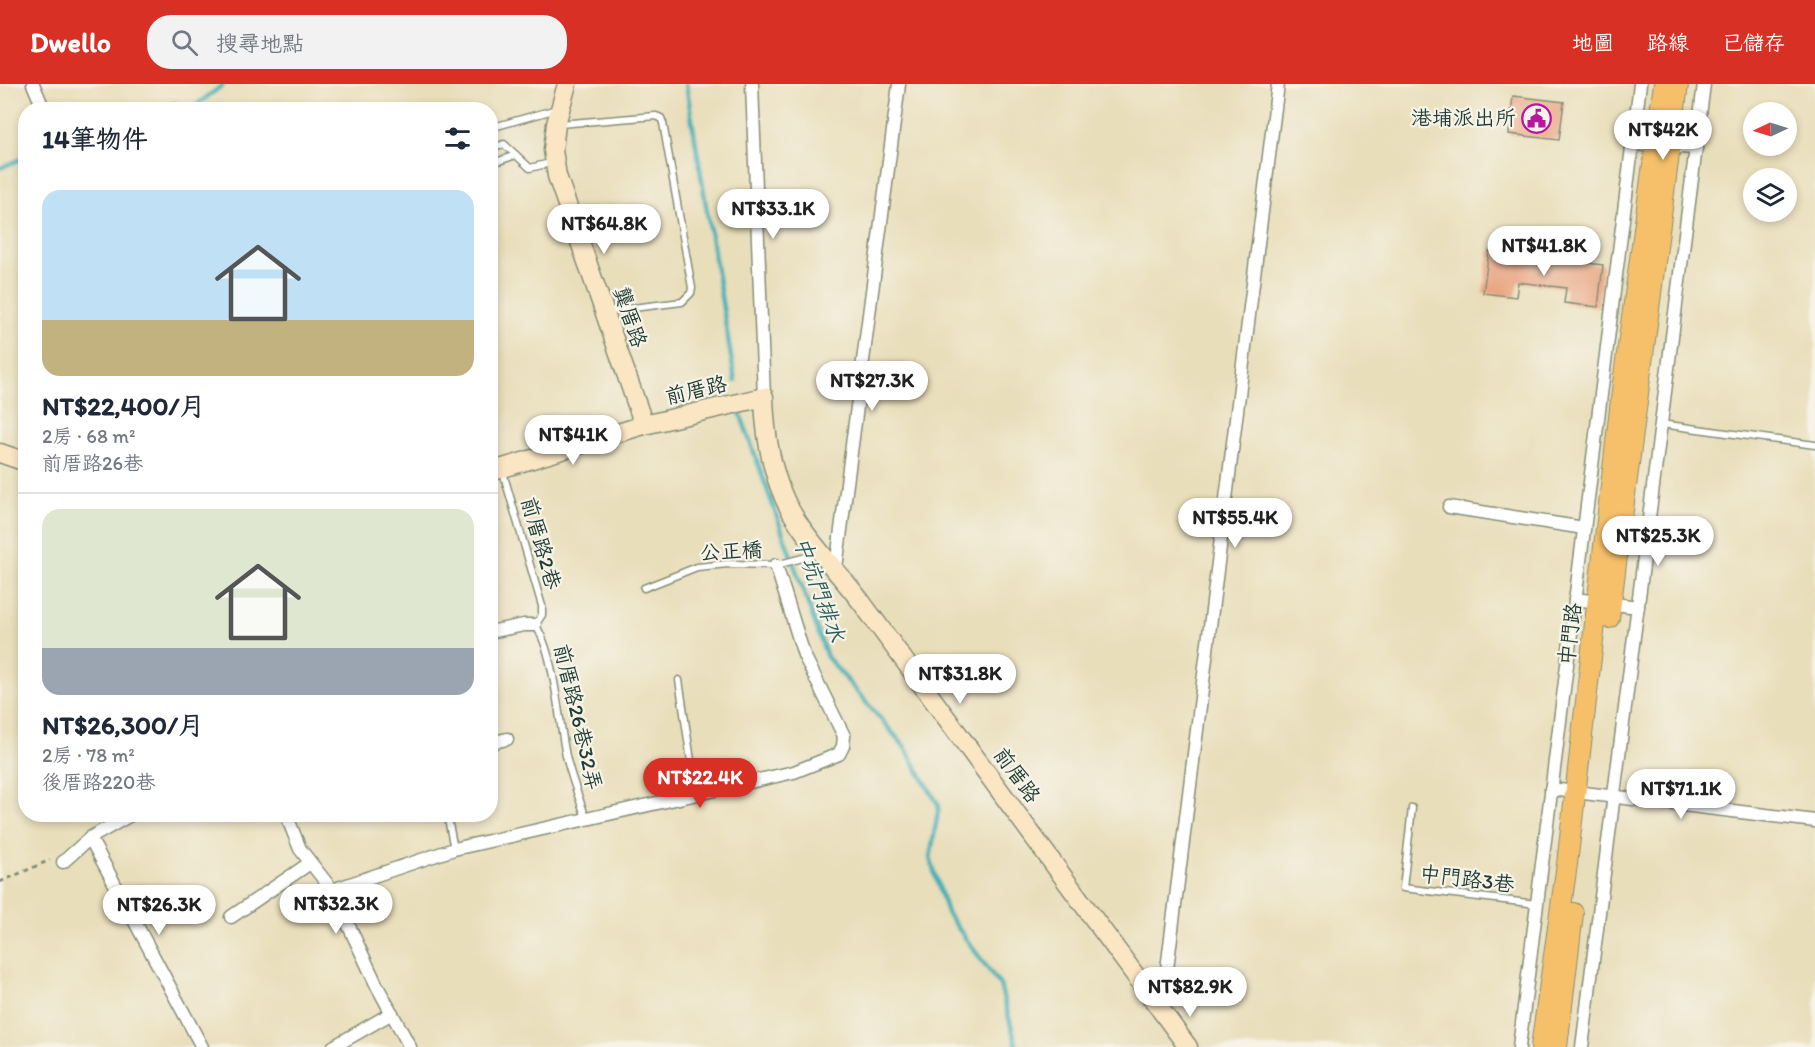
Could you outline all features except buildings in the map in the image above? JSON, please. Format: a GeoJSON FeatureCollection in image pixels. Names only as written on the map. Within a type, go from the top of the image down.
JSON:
{"type":"FeatureCollection","features":[{"type":"Feature","properties":{"kind":"main road","name":"中門路"},"geometry":{"type":"LineString","coordinates":[[1663,146],[1664,84]]}},
{"type":"Feature","properties":{"kind":"main road","name":"中門路"},"geometry":{"type":"LineString","coordinates":[[1557,1047],[1582,793],[1604,602],[1663,146],[1678,84]]}},
{"type":"Feature","properties":{"kind":"main road","name":"中門路"},"geometry":{"type":"LineString","coordinates":[[1541,1047],[1582,793]]}},
{"type":"Feature","properties":{"kind":"street"},"geometry":{"type":"LineString","coordinates":[[33,84],[41,102]]}},
{"type":"Feature","properties":{"kind":"street","name":"龔厝路"},"geometry":{"type":"LineString","coordinates":[[567,84],[558,116],[553,150],[556,176],[644,425]]}},
{"type":"Feature","properties":{"kind":"street"},"geometry":{"type":"LineString","coordinates":[[752,84],[764,397]]}},
{"type":"Feature","properties":{"kind":"street"},"geometry":{"type":"LineString","coordinates":[[836,568],[899,84]]}},
{"type":"Feature","properties":{"kind":"street"},"geometry":{"type":"LineString","coordinates":[[1161,1009],[1278,84]]}},
{"type":"Feature","properties":{"kind":"street","name":"中門路"},"geometry":{"type":"LineString","coordinates":[[1519,1047],[1640,84]]}},
{"type":"Feature","properties":{"kind":"street"},"geometry":{"type":"LineString","coordinates":[[1582,1047],[1704,84]]}},
{"type":"Feature","properties":{"kind":"street"},"geometry":{"type":"LineString","coordinates":[[1632,144],[1696,148]]}},
{"type":"Feature","properties":{"kind":"street","name":"前厝路"},"geometry":{"type":"LineString","coordinates":[[498,470],[644,425],[764,397],[765,426],[771,460],[786,501],[807,535],[836,568],[1188,1047]]}},
{"type":"Feature","properties":{"kind":"street"},"geometry":{"type":"LineString","coordinates":[[0,453],[18,459]]}},
{"type":"Feature","properties":{"kind":"street"},"geometry":{"type":"LineString","coordinates":[[1449,507],[1584,528]]}},
{"type":"Feature","properties":{"kind":"street"},"geometry":{"type":"LineString","coordinates":[[332,891],[454,849],[794,772],[839,754],[844,736],[801,646],[781,564]]}},
{"type":"Feature","properties":{"kind":"street"},"geometry":{"type":"LineString","coordinates":[[1575,599],[1638,607]]}},
{"type":"Feature","properties":{"kind":"street"},"geometry":{"type":"LineString","coordinates":[[498,630],[535,625]]}},
{"type":"Feature","properties":{"kind":"street"},"geometry":{"type":"LineString","coordinates":[[498,741],[507,739]]}},
{"type":"Feature","properties":{"kind":"street"},"geometry":{"type":"LineString","coordinates":[[1551,789],[1815,821]]}},
{"type":"Feature","properties":{"kind":"street"},"geometry":{"type":"LineString","coordinates":[[63,862],[90,838],[118,822]]}},
{"type":"Feature","properties":{"kind":"street"},"geometry":{"type":"LineString","coordinates":[[289,822],[300,849],[332,891],[377,986],[410,1047]]}},
{"type":"Feature","properties":{"kind":"street"},"geometry":{"type":"LineString","coordinates":[[90,838],[202,1047]]}},
{"type":"Feature","properties":{"kind":"street"},"geometry":{"type":"LineString","coordinates":[[231,917],[310,863]]}},
{"type":"Feature","properties":{"kind":"street"},"geometry":{"type":"LineString","coordinates":[[333,1047],[392,1013]]}},
{"type":"Feature","properties":{"kind":"lane"},"geometry":{"type":"LineString","coordinates":[[498,127],[558,116],[656,116],[661,118],[692,288],[686,300],[682,302],[604,311]]}},
{"type":"Feature","properties":{"kind":"lane"},"geometry":{"type":"LineString","coordinates":[[498,146],[504,144],[530,168],[554,162]]}},
{"type":"Feature","properties":{"kind":"lane"},"geometry":{"type":"LineString","coordinates":[[498,161],[516,155]]}},
{"type":"Feature","properties":{"kind":"lane"},"geometry":{"type":"LineString","coordinates":[[1661,424],[1815,445]]}},
{"type":"Feature","properties":{"kind":"lane","name":"前厝路2巷"},"geometry":{"type":"LineString","coordinates":[[498,477],[542,606],[542,615],[535,625]]}},
{"type":"Feature","properties":{"kind":"lane","name":"公正橋"},"geometry":{"type":"LineString","coordinates":[[644,588],[697,567],[728,564],[781,564],[822,553]]}},
{"type":"Feature","properties":{"kind":"lane","name":"前厝路26巷32弄"},"geometry":{"type":"LineString","coordinates":[[535,625],[541,633],[554,682],[566,757],[586,818]]}},
{"type":"Feature","properties":{"kind":"lane"},"geometry":{"type":"LineString","coordinates":[[679,680],[696,795]]}},
{"type":"Feature","properties":{"kind":"lane","name":"中門路3巷"},"geometry":{"type":"LineString","coordinates":[[1412,808],[1403,888],[1537,904]]}},
{"type":"Feature","properties":{"kind":"lane"},"geometry":{"type":"LineString","coordinates":[[449,822],[454,849]]}},
{"type":"Feature","properties":{"kind":"path"},"geometry":{"type":"LineString","coordinates":[[0,882],[51,860],[63,862]]}},
{"type":"Feature","properties":{"kind":"waterway","name":"中坑門排水"},"geometry":{"type":"LineString","coordinates":[[200,102],[224,84]]}},
{"type":"Feature","properties":{"kind":"waterway","name":"中坑門排水"},"geometry":{"type":"LineString","coordinates":[[686,84],[735,381]]}},
{"type":"Feature","properties":{"kind":"waterway","name":"中坑門排水"},"geometry":{"type":"LineString","coordinates":[[0,168],[18,160]]}},
{"type":"Feature","properties":{"kind":"waterway","name":"中坑門排水"},"geometry":{"type":"LineString","coordinates":[[740,413],[827,657],[904,746],[939,806],[930,858],[947,913],[1000,985],[1017,1047]]}},
{"type":"Feature","properties":{"kind":"place","name":"港埔派出所"},"geometry":{"type":"Point","coordinates":[1537,118]}}]}
